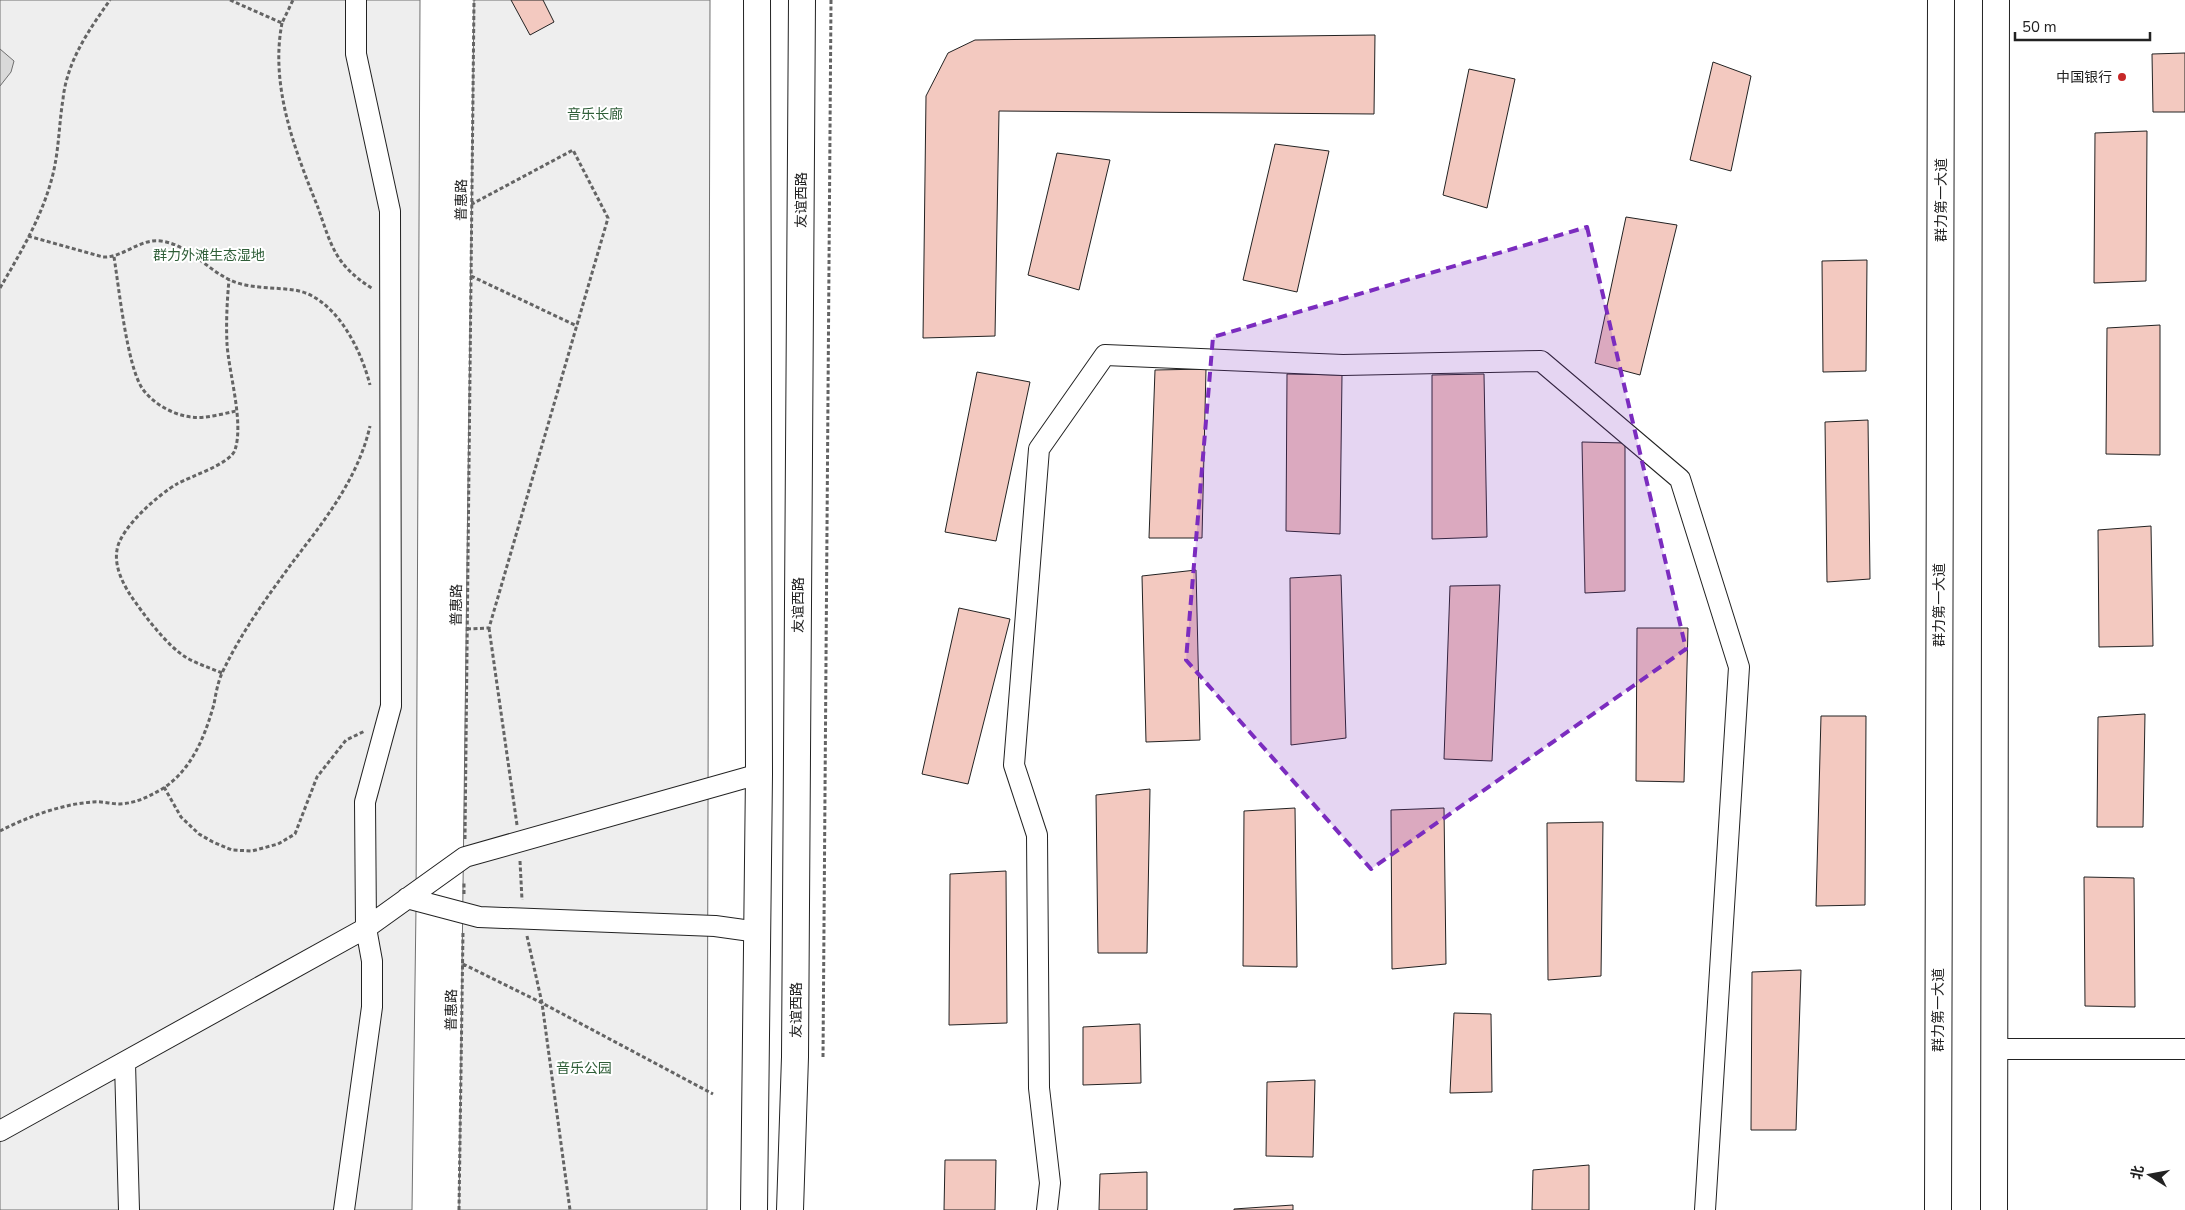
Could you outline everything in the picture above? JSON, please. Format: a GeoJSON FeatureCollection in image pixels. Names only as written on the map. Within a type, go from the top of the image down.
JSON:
{"type":"FeatureCollection","features":[{"type":"Feature","properties":{"kind":"main road"},"geometry":{"type":"LineString","coordinates":[[754,1210],[759,774],[757,0]]}},
{"type":"Feature","properties":{"kind":"main road","name":"友谊西路"},"geometry":{"type":"LineString","coordinates":[[790,1210],[796,1057],[802,0]]}},
{"type":"Feature","properties":{"kind":"main road","name":"群力第一大道"},"geometry":{"type":"LineString","coordinates":[[1938,1210],[1941,0]]}},
{"type":"Feature","properties":{"kind":"main road"},"geometry":{"type":"LineString","coordinates":[[1994,1210],[1996,0]]}},
{"type":"Feature","properties":{"kind":"street"},"geometry":{"type":"LineString","coordinates":[[344,1210],[372,1007],[372,962],[366,928],[365,802],[391,706],[390,211],[356,54],[356,0]]}},
{"type":"Feature","properties":{"kind":"street"},"geometry":{"type":"LineString","coordinates":[[1047,1210],[1050,1183],[1039,1088],[1038,835],[1014,765],[1039,449],[1105,354],[1343,365],[1540,361],[1680,479],[1739,667],[1705,1210]]}},
{"type":"Feature","properties":{"kind":"street"},"geometry":{"type":"LineString","coordinates":[[0,1131],[366,928],[465,857],[759,774]]}},
{"type":"Feature","properties":{"kind":"street"},"geometry":{"type":"LineString","coordinates":[[408,898],[479,917],[715,926],[758,932]]}},
{"type":"Feature","properties":{"kind":"street"},"geometry":{"type":"LineString","coordinates":[[1994,1049],[2185,1048]]}},
{"type":"Feature","properties":{"kind":"street"},"geometry":{"type":"LineString","coordinates":[[125,1063],[129,1210]]}},
{"type":"Feature","properties":{"kind":"path"},"geometry":{"type":"LineString","coordinates":[[0,288],[44,204],[60,137],[63,97],[72,62],[110,0]]}},
{"type":"Feature","properties":{"kind":"path"},"geometry":{"type":"LineString","coordinates":[[230,0],[282,23]]}},
{"type":"Feature","properties":{"kind":"path"},"geometry":{"type":"LineString","coordinates":[[294,0],[282,23],[278,41],[278,64],[283,102],[292,139],[337,255],[355,277],[390,300]]}},
{"type":"Feature","properties":{"kind":"path","name":"普惠路"},"geometry":{"type":"LineString","coordinates":[[459,1210],[465,857],[474,0]]}},
{"type":"Feature","properties":{"kind":"path"},"geometry":{"type":"LineString","coordinates":[[823,1057],[831,0]]}},
{"type":"Feature","properties":{"kind":"path"},"geometry":{"type":"LineString","coordinates":[[467,629],[488,628],[608,218],[573,150],[472,204]]}},
{"type":"Feature","properties":{"kind":"path"},"geometry":{"type":"LineString","coordinates":[[28,236],[103,257],[114,257],[158,240],[176,244],[194,254],[229,280],[245,285],[297,290],[319,298],[332,309],[364,360],[372,393]]}},
{"type":"Feature","properties":{"kind":"path"},"geometry":{"type":"LineString","coordinates":[[114,257],[130,349],[142,388],[155,401],[172,413],[192,417],[236,411]]}},
{"type":"Feature","properties":{"kind":"path"},"geometry":{"type":"LineString","coordinates":[[471,276],[577,326]]}},
{"type":"Feature","properties":{"kind":"path"},"geometry":{"type":"LineString","coordinates":[[222,673],[186,657],[147,620],[123,584],[117,550],[121,540],[135,520],[152,503],[176,485],[223,463],[234,452],[237,440],[236,411],[227,345],[229,280]]}},
{"type":"Feature","properties":{"kind":"path"},"geometry":{"type":"LineString","coordinates":[[0,831],[68,806],[94,802],[119,804],[143,800],[164,787],[181,772],[196,752],[206,731],[222,673],[261,607],[343,493],[368,436],[372,420]]}},
{"type":"Feature","properties":{"kind":"path"},"geometry":{"type":"LineString","coordinates":[[164,787],[181,817],[199,834],[212,842],[232,850],[252,851],[278,844],[295,834],[317,777],[346,740],[387,721]]}},
{"type":"Feature","properties":{"kind":"path"},"geometry":{"type":"LineString","coordinates":[[463,964],[542,1003],[714,1094]]}},
{"type":"Feature","properties":{"kind":"highlighted area"},"geometry":{"type":"Polygon","coordinates":[[[1587,227],[1686,649],[1371,869],[1186,660],[1213,337],[1587,227]]]}},
{"type":"Feature","properties":{"kind":"green space","name":"群力外滩生态湿地"},"geometry":{"type":"Polygon","coordinates":[[[0,0],[420,0],[416,908],[412,1210],[0,1210],[0,0]]]}},
{"type":"Feature","properties":{"kind":"green space","name":"音乐公园"},"geometry":{"type":"Polygon","coordinates":[[[474,0],[710,0],[707,1210],[459,1210],[474,0]]]}},
{"type":"Feature","properties":{"kind":"shaded area"},"geometry":{"type":"Polygon","coordinates":[[[0,49],[14,61],[11,72],[0,86],[0,49]]]}},
{"type":"Feature","properties":{"kind":"building"},"geometry":{"type":"Polygon","coordinates":[[[511,0],[543,0],[554,22],[530,35],[511,0]]]}},
{"type":"Feature","properties":{"kind":"building"},"geometry":{"type":"Polygon","coordinates":[[[1375,35],[1374,114],[999,111],[995,336],[923,338],[926,96],[948,53],[975,40],[1375,35]]]}},
{"type":"Feature","properties":{"kind":"building"},"geometry":{"type":"Polygon","coordinates":[[[2185,53],[2185,112],[2153,112],[2152,54],[2185,53]]]}},
{"type":"Feature","properties":{"kind":"building"},"geometry":{"type":"Polygon","coordinates":[[[1713,62],[1751,76],[1731,171],[1690,160],[1713,62]]]}},
{"type":"Feature","properties":{"kind":"building"},"geometry":{"type":"Polygon","coordinates":[[[1469,69],[1515,79],[1487,208],[1443,195],[1469,69]]]}},
{"type":"Feature","properties":{"kind":"building"},"geometry":{"type":"Polygon","coordinates":[[[2147,131],[2146,281],[2094,283],[2095,133],[2147,131]]]}},
{"type":"Feature","properties":{"kind":"building"},"geometry":{"type":"Polygon","coordinates":[[[1275,144],[1329,151],[1297,292],[1243,280],[1275,144]]]}},
{"type":"Feature","properties":{"kind":"building"},"geometry":{"type":"Polygon","coordinates":[[[1057,153],[1110,160],[1079,290],[1028,275],[1057,153]]]}},
{"type":"Feature","properties":{"kind":"building"},"geometry":{"type":"Polygon","coordinates":[[[1626,217],[1677,225],[1640,375],[1595,363],[1626,217]]]}},
{"type":"Feature","properties":{"kind":"building"},"geometry":{"type":"Polygon","coordinates":[[[1867,260],[1866,371],[1823,372],[1822,261],[1867,260]]]}},
{"type":"Feature","properties":{"kind":"building"},"geometry":{"type":"Polygon","coordinates":[[[2160,325],[2160,455],[2106,454],[2107,328],[2160,325]]]}},
{"type":"Feature","properties":{"kind":"building"},"geometry":{"type":"Polygon","coordinates":[[[1206,369],[1202,538],[1149,538],[1155,370],[1206,369]]]}},
{"type":"Feature","properties":{"kind":"building"},"geometry":{"type":"Polygon","coordinates":[[[977,372],[1030,382],[996,541],[945,532],[977,372]]]}},
{"type":"Feature","properties":{"kind":"building"},"geometry":{"type":"Polygon","coordinates":[[[1287,374],[1342,375],[1340,534],[1286,531],[1287,374]]]}},
{"type":"Feature","properties":{"kind":"building"},"geometry":{"type":"Polygon","coordinates":[[[1484,374],[1487,537],[1432,539],[1432,375],[1484,374]]]}},
{"type":"Feature","properties":{"kind":"building"},"geometry":{"type":"Polygon","coordinates":[[[1868,420],[1870,579],[1827,582],[1825,422],[1868,420]]]}},
{"type":"Feature","properties":{"kind":"building"},"geometry":{"type":"Polygon","coordinates":[[[1582,442],[1625,443],[1625,591],[1585,593],[1582,442]]]}},
{"type":"Feature","properties":{"kind":"building"},"geometry":{"type":"Polygon","coordinates":[[[2151,526],[2153,646],[2099,647],[2098,530],[2151,526]]]}},
{"type":"Feature","properties":{"kind":"building"},"geometry":{"type":"Polygon","coordinates":[[[1196,570],[1200,740],[1146,742],[1142,576],[1196,570]]]}},
{"type":"Feature","properties":{"kind":"building"},"geometry":{"type":"Polygon","coordinates":[[[1341,575],[1346,738],[1291,745],[1290,578],[1341,575]]]}},
{"type":"Feature","properties":{"kind":"building"},"geometry":{"type":"Polygon","coordinates":[[[1500,585],[1492,761],[1444,759],[1450,586],[1500,585]]]}},
{"type":"Feature","properties":{"kind":"building"},"geometry":{"type":"Polygon","coordinates":[[[959,608],[1010,619],[968,784],[922,774],[959,608]]]}},
{"type":"Feature","properties":{"kind":"building"},"geometry":{"type":"Polygon","coordinates":[[[1637,628],[1688,628],[1684,782],[1636,781],[1637,628]]]}},
{"type":"Feature","properties":{"kind":"building"},"geometry":{"type":"Polygon","coordinates":[[[2145,714],[2143,827],[2097,827],[2098,717],[2145,714]]]}},
{"type":"Feature","properties":{"kind":"building"},"geometry":{"type":"Polygon","coordinates":[[[1821,716],[1866,716],[1865,905],[1816,906],[1821,716]]]}},
{"type":"Feature","properties":{"kind":"building"},"geometry":{"type":"Polygon","coordinates":[[[1150,789],[1147,953],[1098,953],[1096,795],[1150,789]]]}},
{"type":"Feature","properties":{"kind":"building"},"geometry":{"type":"Polygon","coordinates":[[[1295,808],[1297,967],[1243,966],[1244,811],[1295,808]]]}},
{"type":"Feature","properties":{"kind":"building"},"geometry":{"type":"Polygon","coordinates":[[[1444,808],[1446,964],[1392,969],[1391,810],[1444,808]]]}},
{"type":"Feature","properties":{"kind":"building"},"geometry":{"type":"Polygon","coordinates":[[[1603,822],[1601,976],[1548,980],[1547,823],[1603,822]]]}},
{"type":"Feature","properties":{"kind":"building"},"geometry":{"type":"Polygon","coordinates":[[[1006,871],[1007,1023],[949,1025],[950,874],[1006,871]]]}},
{"type":"Feature","properties":{"kind":"building"},"geometry":{"type":"Polygon","coordinates":[[[2084,877],[2134,878],[2135,1007],[2085,1006],[2084,877]]]}},
{"type":"Feature","properties":{"kind":"building"},"geometry":{"type":"Polygon","coordinates":[[[1801,970],[1796,1130],[1751,1130],[1752,972],[1801,970]]]}},
{"type":"Feature","properties":{"kind":"building"},"geometry":{"type":"Polygon","coordinates":[[[1454,1013],[1491,1014],[1492,1092],[1450,1093],[1454,1013]]]}},
{"type":"Feature","properties":{"kind":"building"},"geometry":{"type":"Polygon","coordinates":[[[1140,1024],[1141,1083],[1083,1085],[1083,1027],[1140,1024]]]}},
{"type":"Feature","properties":{"kind":"building"},"geometry":{"type":"Polygon","coordinates":[[[1315,1080],[1313,1157],[1266,1156],[1267,1082],[1315,1080]]]}},
{"type":"Feature","properties":{"kind":"building"},"geometry":{"type":"Polygon","coordinates":[[[945,1160],[996,1160],[995,1210],[944,1210],[945,1160]]]}},
{"type":"Feature","properties":{"kind":"building"},"geometry":{"type":"Polygon","coordinates":[[[1589,1165],[1589,1210],[1532,1210],[1533,1170],[1589,1165]]]}},
{"type":"Feature","properties":{"kind":"building"},"geometry":{"type":"Polygon","coordinates":[[[1147,1172],[1147,1210],[1099,1210],[1100,1174],[1147,1172]]]}},
{"type":"Feature","properties":{"kind":"building"},"geometry":{"type":"Polygon","coordinates":[[[1293,1205],[1293,1210],[1234,1210],[1234,1209],[1293,1205]]]}},
{"type":"Feature","properties":{"kind":"place","name":"中国银行"},"geometry":{"type":"Point","coordinates":[2122,77]}},
{"type":"Feature","properties":{"kind":"park label","name":"音乐长廊"},"geometry":{"type":"Point","coordinates":[595,114]}}]}
